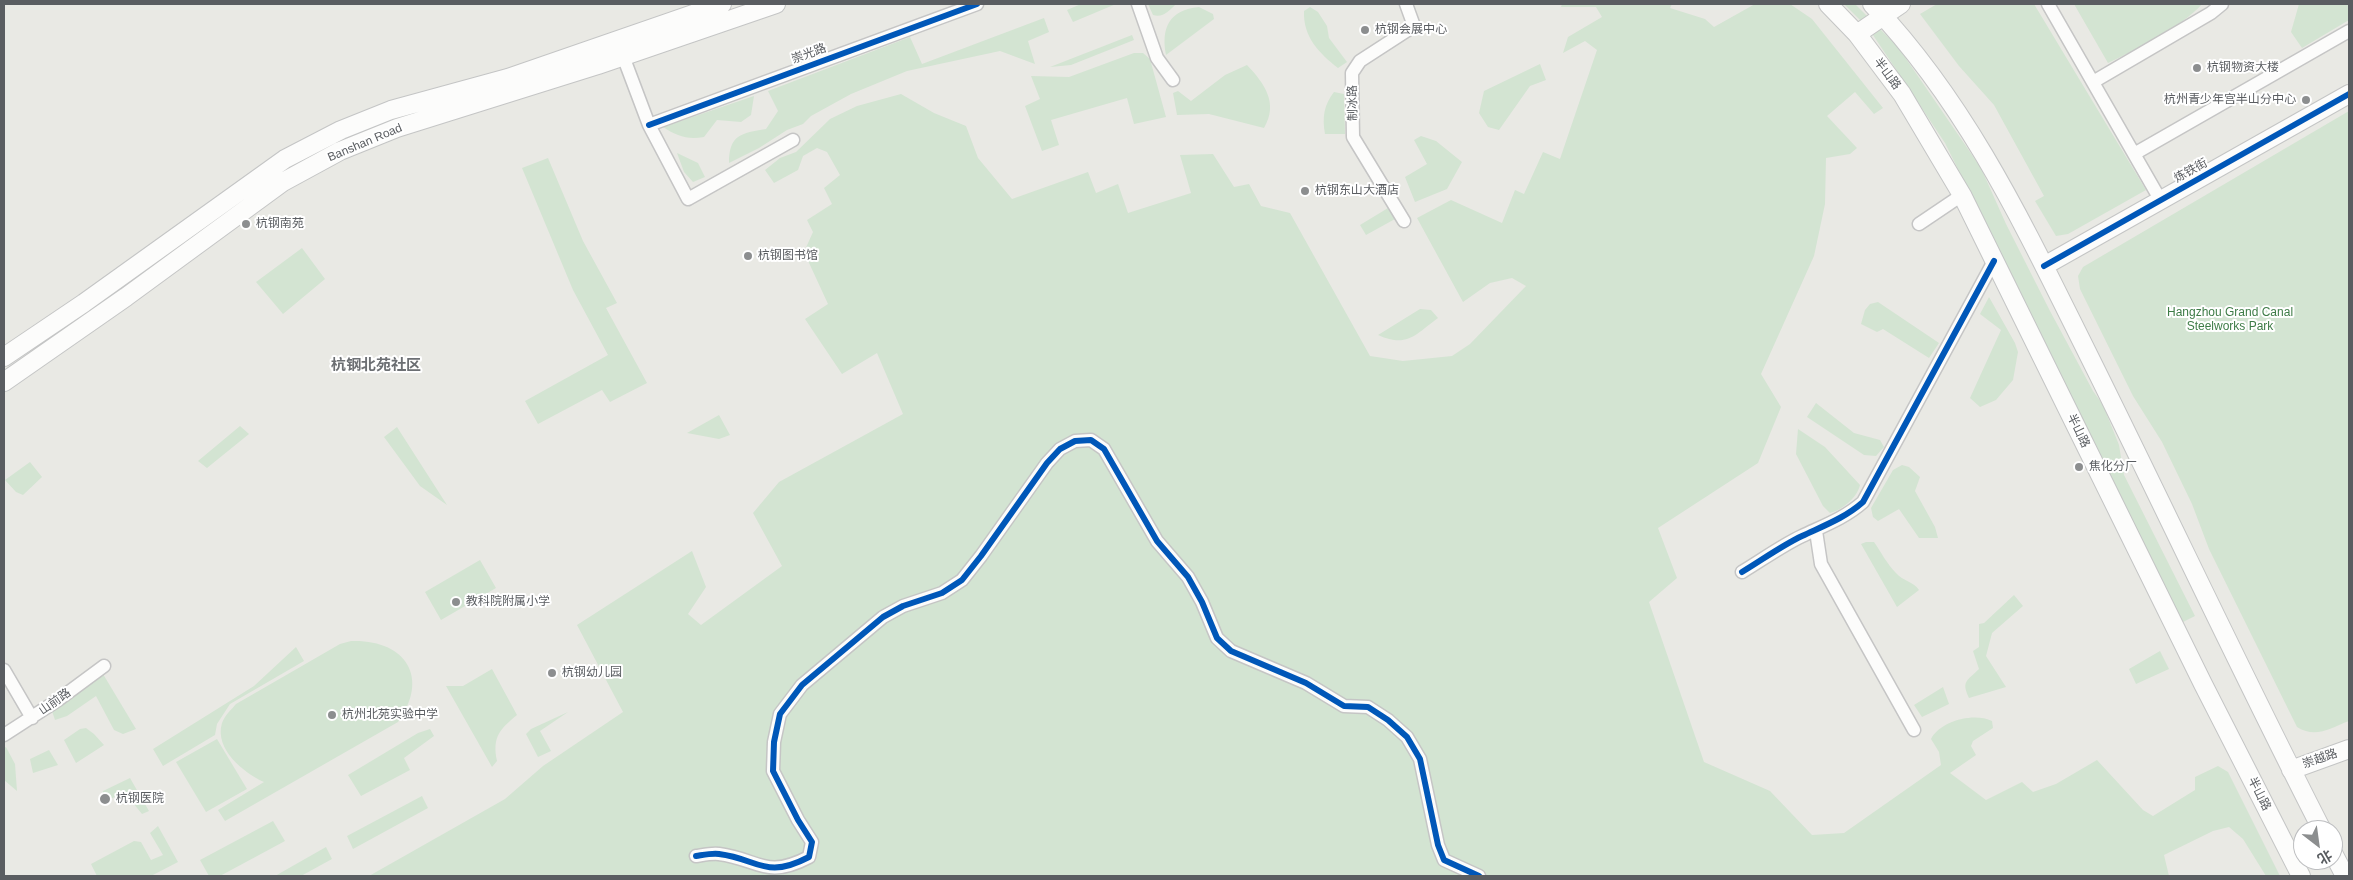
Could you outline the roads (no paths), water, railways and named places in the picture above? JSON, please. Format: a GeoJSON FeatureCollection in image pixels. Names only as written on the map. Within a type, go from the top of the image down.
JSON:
{"type":"FeatureCollection","features":[{"type":"Feature","properties":{"kind":"main road","name":"Banshan Road"},"geometry":{"type":"LineString","coordinates":[[6,351],[84,303],[278,164],[313,144],[391,110],[508,78],[722,4]]}},
{"type":"Feature","properties":{"kind":"main road","name":"Banshan Road"},"geometry":{"type":"LineString","coordinates":[[4,382],[126,298],[283,182],[340,151],[397,128],[623,56],[776,4]]}},
{"type":"Feature","properties":{"kind":"main road"},"geometry":{"type":"LineString","coordinates":[[1857,34],[1878,9],[1900,4]]}},
{"type":"Feature","properties":{"kind":"main road","name":"半山路"},"geometry":{"type":"LineString","coordinates":[[1838,7],[1902,94],[1962,195],[2301,876]]}},
{"type":"Feature","properties":{"kind":"main road"},"geometry":{"type":"LineString","coordinates":[[1878,9],[1942,87],[1990,162],[2044,266],[2217,614],[2317,820]]}},
{"type":"Feature","properties":{"kind":"main road","name":"炼铁街"},"geometry":{"type":"LineString","coordinates":[[2044,266],[2349,94]]}},
{"type":"Feature","properties":{"kind":"main road","name":"崇越路"},"geometry":{"type":"LineString","coordinates":[[2291,770],[2349,749]]}},
{"type":"Feature","properties":{"kind":"street","name":"崇光路"},"geometry":{"type":"LineString","coordinates":[[649,124],[977,4]]}},
{"type":"Feature","properties":{"kind":"street"},"geometry":{"type":"LineString","coordinates":[[1138,4],[1157,58],[1173,80]]}},
{"type":"Feature","properties":{"kind":"street","name":"制冰路"},"geometry":{"type":"LineString","coordinates":[[1404,221],[1353,137],[1352,73],[1360,61],[1414,26],[1406,4]]}},
{"type":"Feature","properties":{"kind":"street"},"geometry":{"type":"LineString","coordinates":[[2048,4],[2161,201]]}},
{"type":"Feature","properties":{"kind":"street"},"geometry":{"type":"LineString","coordinates":[[2093,82],[2211,13],[2222,4]]}},
{"type":"Feature","properties":{"kind":"street"},"geometry":{"type":"LineString","coordinates":[[2134,154],[2349,31]]}},
{"type":"Feature","properties":{"kind":"street"},"geometry":{"type":"LineString","coordinates":[[623,56],[649,124],[688,199],[793,140]]}},
{"type":"Feature","properties":{"kind":"street"},"geometry":{"type":"LineString","coordinates":[[1919,224],[1962,195]]}},
{"type":"Feature","properties":{"kind":"street"},"geometry":{"type":"LineString","coordinates":[[1742,572],[1802,536],[1816,531],[1854,510],[1863,502],[1994,261]]}},
{"type":"Feature","properties":{"kind":"street"},"geometry":{"type":"LineString","coordinates":[[696,856],[718,853],[756,867],[773,870],[792,867],[809,857],[812,842],[798,820],[773,771],[774,742],[780,714],[802,685],[883,618],[903,606],[942,593],[962,580],[1047,463],[1060,449],[1075,441],[1091,440],[1104,449],[1157,541],[1188,577],[1202,602],[1217,638],[1231,652],[1306,683],[1344,706],[1368,707],[1388,720],[1407,737],[1420,759],[1438,845],[1444,860],[1479,876]]}},
{"type":"Feature","properties":{"kind":"street"},"geometry":{"type":"LineString","coordinates":[[1816,531],[1821,564],[1914,730]]}},
{"type":"Feature","properties":{"kind":"street","name":"山前路"},"geometry":{"type":"LineString","coordinates":[[4,735],[32,718],[104,666]]}},
{"type":"Feature","properties":{"kind":"street"},"geometry":{"type":"LineString","coordinates":[[4,670],[32,718]]}},
{"type":"Feature","properties":{"kind":"place","name":"杭钢会展中心"},"geometry":{"type":"Point","coordinates":[1365,30]}},
{"type":"Feature","properties":{"kind":"place","name":"杭钢物资大楼"},"geometry":{"type":"Point","coordinates":[2197,68]}},
{"type":"Feature","properties":{"kind":"place","name":"杭州青少年宫半山分中心"},"geometry":{"type":"Point","coordinates":[2306,100]}},
{"type":"Feature","properties":{"kind":"place","name":"杭钢东山大酒店"},"geometry":{"type":"Point","coordinates":[1305,191]}},
{"type":"Feature","properties":{"kind":"place","name":"杭钢南苑"},"geometry":{"type":"Point","coordinates":[246,224]}},
{"type":"Feature","properties":{"kind":"place","name":"杭钢图书馆"},"geometry":{"type":"Point","coordinates":[748,256]}},
{"type":"Feature","properties":{"kind":"place","name":"焦化分厂"},"geometry":{"type":"Point","coordinates":[2079,467]}},
{"type":"Feature","properties":{"kind":"place","name":"教科院附属小学"},"geometry":{"type":"Point","coordinates":[456,602]}},
{"type":"Feature","properties":{"kind":"place","name":"杭钢幼儿园"},"geometry":{"type":"Point","coordinates":[552,673]}},
{"type":"Feature","properties":{"kind":"place","name":"杭州北苑实验中学"},"geometry":{"type":"Point","coordinates":[332,715]}},
{"type":"Feature","properties":{"kind":"place","name":"杭钢医院"},"geometry":{"type":"Point","coordinates":[105,799]}},
{"type":"Feature","properties":{"kind":"district","name":"杭钢北苑社区"},"geometry":{"type":"Point","coordinates":[376,366]}},
{"type":"Feature","properties":{"kind":"park label","name":"Hangzhou Grand Canal Steelworks Park"},"geometry":{"type":"Point","coordinates":[2230,320]}}]}
